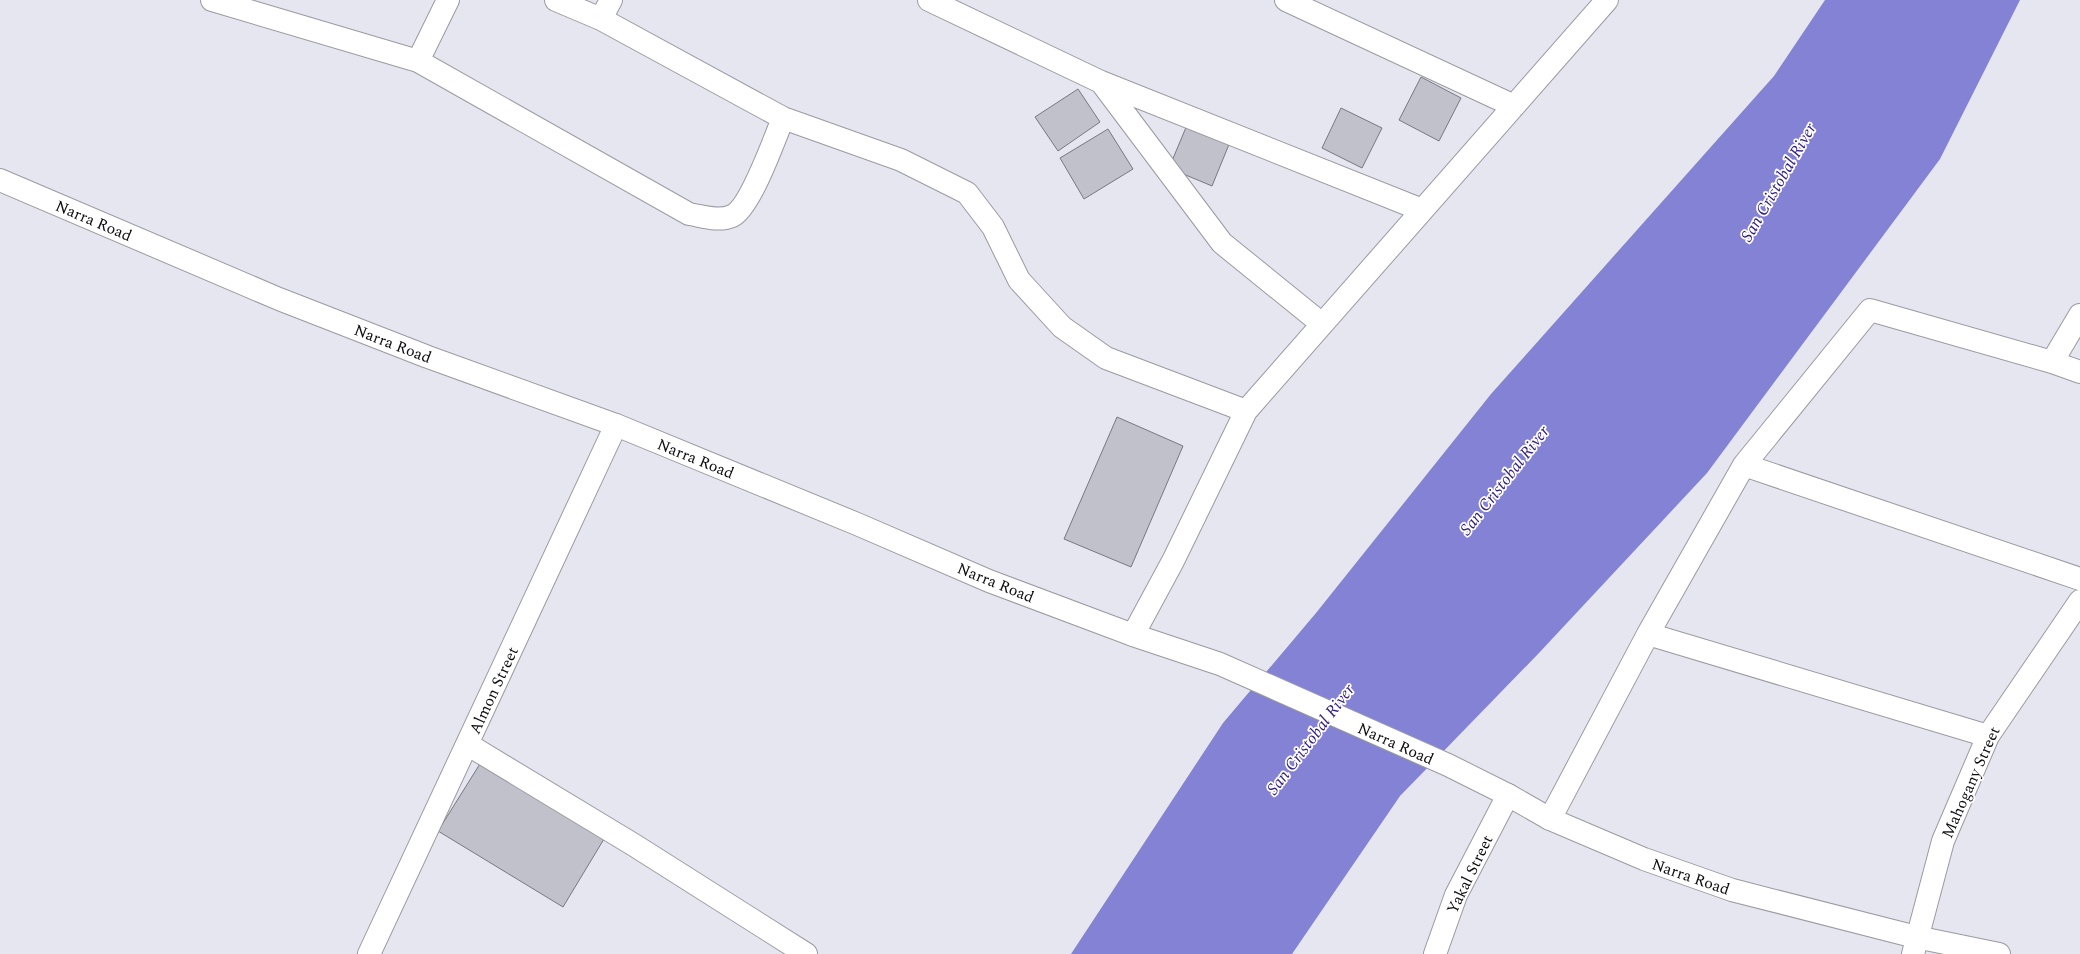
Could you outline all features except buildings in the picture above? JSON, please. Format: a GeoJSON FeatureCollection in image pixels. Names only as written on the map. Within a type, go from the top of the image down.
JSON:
{"type":"FeatureCollection","features":[{"type":"Feature","properties":{"kind":"street"},"geometry":{"type":"LineString","coordinates":[[212,0],[418,61],[689,214],[718,219],[733,216],[752,192],[784,118]]}},
{"type":"Feature","properties":{"kind":"street"},"geometry":{"type":"LineString","coordinates":[[418,61],[448,0]]}},
{"type":"Feature","properties":{"kind":"street"},"geometry":{"type":"LineString","coordinates":[[556,0],[602,20],[784,118],[901,160],[967,193],[993,227],[1019,280],[1062,326],[1106,358],[1246,411]]}},
{"type":"Feature","properties":{"kind":"street"},"geometry":{"type":"LineString","coordinates":[[602,20],[612,0]]}},
{"type":"Feature","properties":{"kind":"street"},"geometry":{"type":"LineString","coordinates":[[929,0],[1101,82],[1422,210]]}},
{"type":"Feature","properties":{"kind":"street"},"geometry":{"type":"LineString","coordinates":[[1286,0],[1514,106]]}},
{"type":"Feature","properties":{"kind":"street"},"geometry":{"type":"LineString","coordinates":[[1133,635],[1173,561],[1246,411],[1607,0]]}},
{"type":"Feature","properties":{"kind":"street"},"geometry":{"type":"LineString","coordinates":[[1101,82],[1222,243],[1322,324]]}},
{"type":"Feature","properties":{"kind":"street","name":"Narra Road"},"geometry":{"type":"LineString","coordinates":[[0,180],[279,300],[428,357],[616,425],[857,524],[989,581],[1133,635],[1220,664],[1448,765],[1508,795],[1550,819],[1644,859],[1732,890],[1915,946],[1999,954]]}},
{"type":"Feature","properties":{"kind":"street"},"geometry":{"type":"LineString","coordinates":[[1550,819],[1648,634],[1744,465],[1870,310],[2052,362],[2080,372]]}},
{"type":"Feature","properties":{"kind":"street"},"geometry":{"type":"LineString","coordinates":[[2052,362],[2080,315]]}},
{"type":"Feature","properties":{"kind":"street","name":"Almon Street"},"geometry":{"type":"LineString","coordinates":[[369,954],[616,425]]}},
{"type":"Feature","properties":{"kind":"street"},"geometry":{"type":"LineString","coordinates":[[1744,465],[2080,579]]}},
{"type":"Feature","properties":{"kind":"street","name":"Mahogany Street"},"geometry":{"type":"LineString","coordinates":[[1915,946],[1943,841],[1988,736],[2080,601]]}},
{"type":"Feature","properties":{"kind":"street"},"geometry":{"type":"LineString","coordinates":[[1648,634],[1988,736]]}},
{"type":"Feature","properties":{"kind":"street"},"geometry":{"type":"LineString","coordinates":[[467,744],[634,846],[806,954]]}},
{"type":"Feature","properties":{"kind":"street","name":"Yakal Street"},"geometry":{"type":"LineString","coordinates":[[1435,954],[1456,895],[1508,795]]}},
{"type":"Feature","properties":{"kind":"water","name":"San Cristobal River"},"geometry":{"type":"Polygon","coordinates":[[[1825,0],[2020,0],[1940,159],[1707,473],[1538,654],[1400,796],[1292,954],[1071,954],[1223,723],[1316,613],[1491,394],[1774,76],[1825,0]]]}}]}
